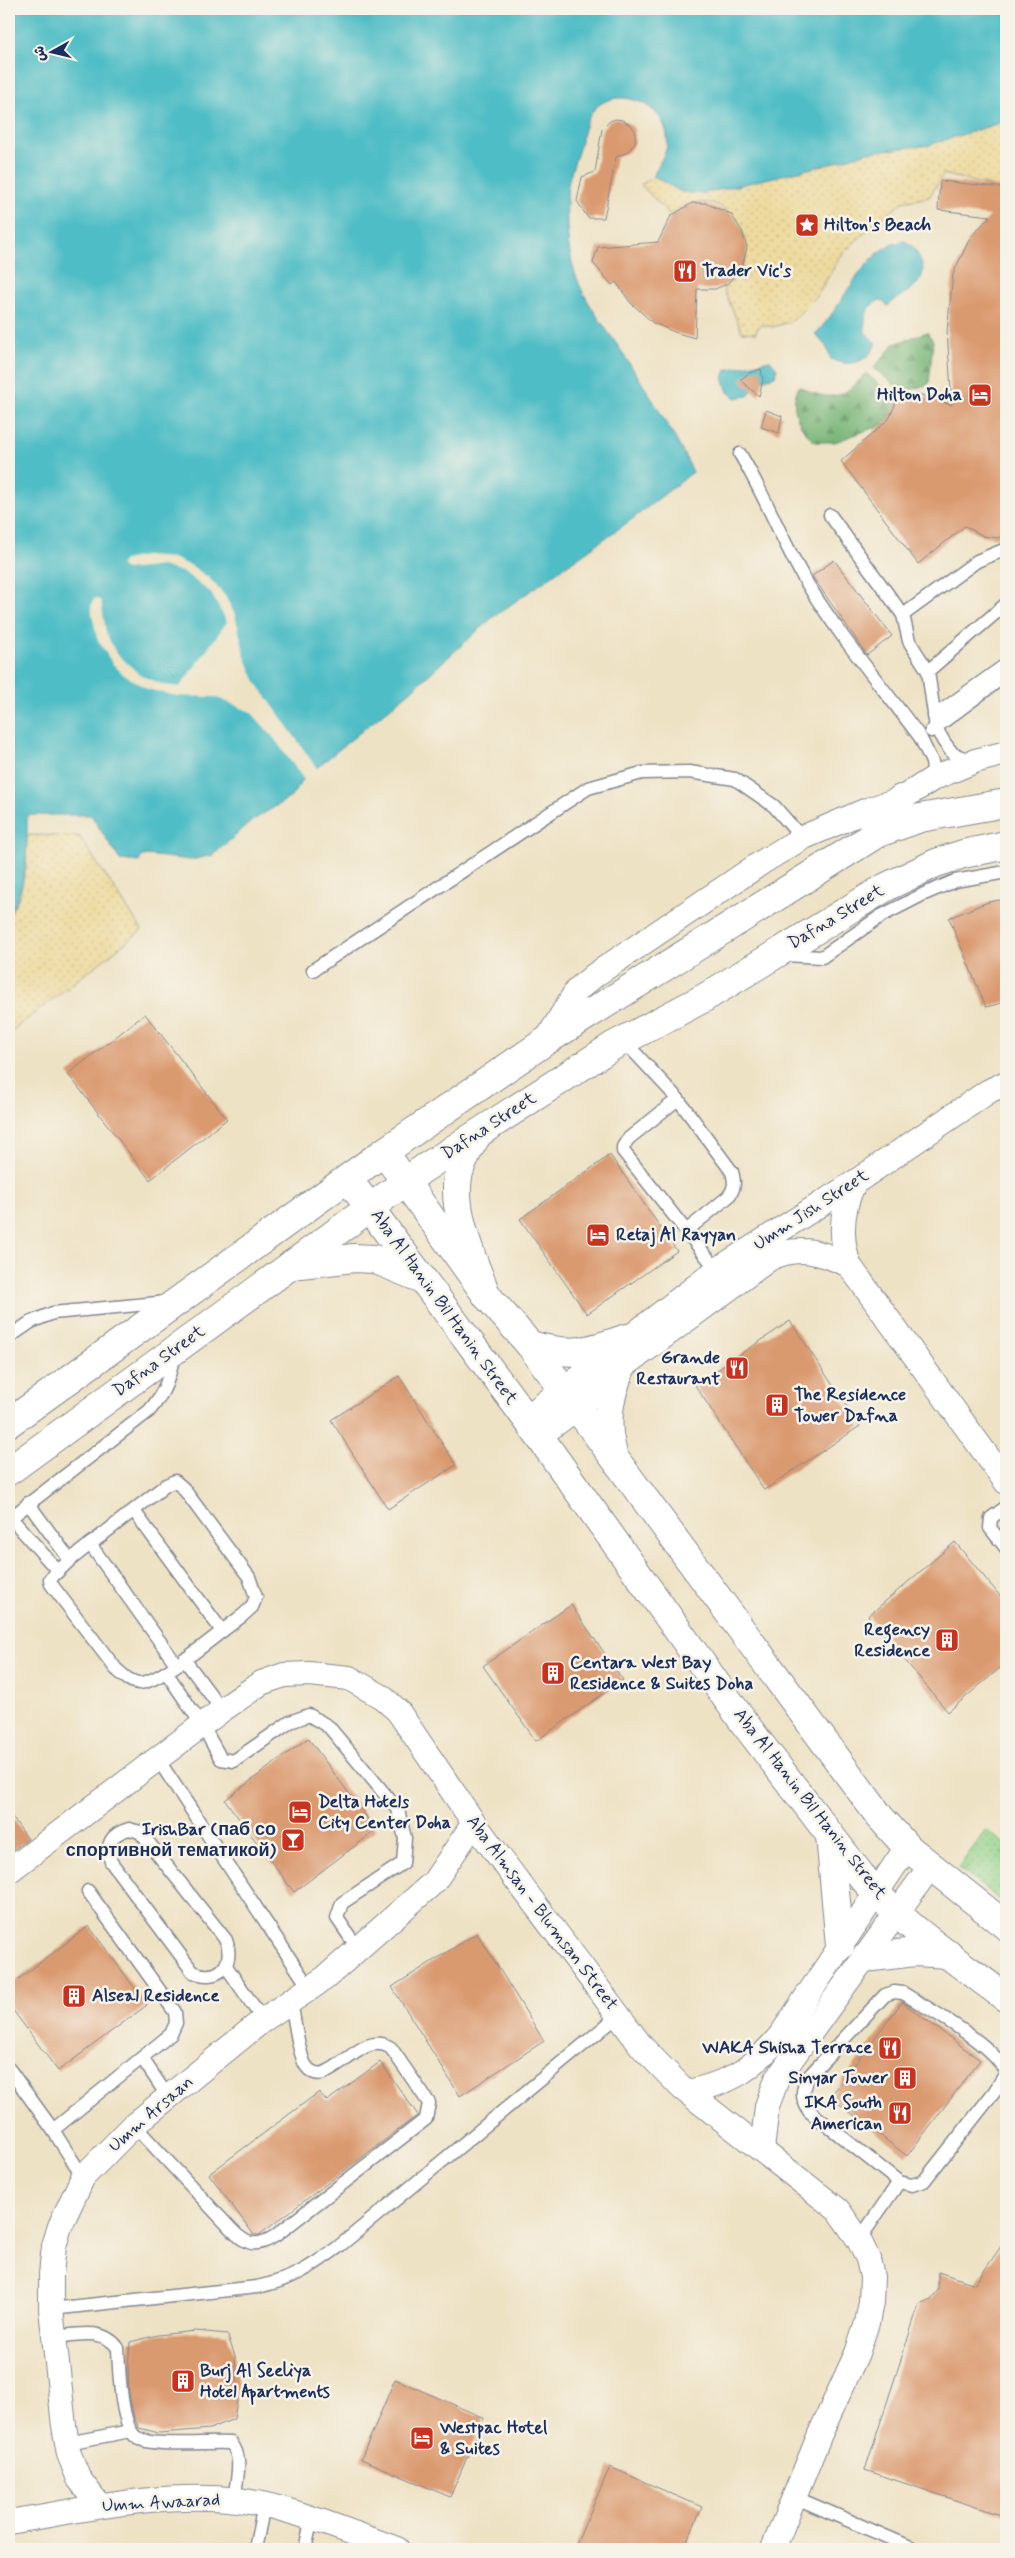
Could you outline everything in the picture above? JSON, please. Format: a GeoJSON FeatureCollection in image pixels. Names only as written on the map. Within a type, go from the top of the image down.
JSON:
{"type":"FeatureCollection","features":[{"type":"Feature","properties":{"kind":"main road"},"geometry":{"type":"LineString","coordinates":[[866,841],[901,799]]}},
{"type":"Feature","properties":{"kind":"main road","name":"Dafna Street"},"geometry":{"type":"LineString","coordinates":[[9,1423],[384,1152],[546,1041],[878,833],[920,818],[1006,803]]}},
{"type":"Feature","properties":{"kind":"main road","name":"Dafna Street"},"geometry":{"type":"LineString","coordinates":[[9,1471],[174,1349],[480,1131],[624,1041],[704,998],[886,887],[911,874],[963,854],[1006,845]]}},
{"type":"Feature","properties":{"kind":"main road"},"geometry":{"type":"LineString","coordinates":[[480,1131],[459,1170],[458,1189],[460,1211],[466,1238],[487,1296]]}},
{"type":"Feature","properties":{"kind":"main road"},"geometry":{"type":"LineString","coordinates":[[384,1152],[487,1296],[530,1345],[880,1817],[907,1847],[930,1867],[1006,1926]]}},
{"type":"Feature","properties":{"kind":"main road","name":"Aba Al Hanin Bil Hanin Street"},"geometry":{"type":"LineString","coordinates":[[348,1179],[532,1427],[746,1724],[876,1894],[948,1954],[1006,1998]]}},
{"type":"Feature","properties":{"kind":"main road"},"geometry":{"type":"LineString","coordinates":[[291,1265],[354,1258],[374,1259],[422,1279]]}},
{"type":"Feature","properties":{"kind":"main road"},"geometry":{"type":"LineString","coordinates":[[530,1345],[556,1353],[575,1353],[627,1338]]}},
{"type":"Feature","properties":{"kind":"main road"},"geometry":{"type":"LineString","coordinates":[[616,1462],[609,1439],[608,1414],[612,1390],[621,1368]]}},
{"type":"Feature","properties":{"kind":"main road"},"geometry":{"type":"LineString","coordinates":[[830,1835],[840,1946]]}},
{"type":"Feature","properties":{"kind":"main road"},"geometry":{"type":"LineString","coordinates":[[865,1958],[898,1953],[948,1954]]}},
{"type":"Feature","properties":{"kind":"street","name":"Dafna Street"},"geometry":{"type":"LineString","coordinates":[[546,1041],[577,990],[595,975],[756,866],[802,838],[867,810],[901,799],[934,778],[975,761],[1006,753]]}},
{"type":"Feature","properties":{"kind":"street","name":"Umm Jish Street"},"geometry":{"type":"LineString","coordinates":[[532,1427],[570,1399],[627,1338],[717,1270],[854,1183],[989,1091],[1006,1084]]}},
{"type":"Feature","properties":{"kind":"street"},"geometry":{"type":"LineString","coordinates":[[854,1183],[846,1203],[842,1223],[845,1252],[849,1265],[1006,1482]]}},
{"type":"Feature","properties":{"kind":"street"},"geometry":{"type":"LineString","coordinates":[[570,1399],[621,1368],[769,1259],[781,1253],[804,1249],[821,1252],[849,1265]]}},
{"type":"Feature","properties":{"kind":"street","name":"Aba Almsan - Blumsan Street"},"geometry":{"type":"LineString","coordinates":[[9,1871],[157,1758],[261,1683],[284,1675],[349,1678],[382,1697],[398,1711],[415,1733],[474,1823],[642,2047],[689,2092],[838,2210],[859,2240],[868,2259],[872,2277],[872,2302],[867,2323],[857,2353],[773,2549]]}},
{"type":"Feature","properties":{"kind":"street","name":"Umm Arsaan"},"geometry":{"type":"LineString","coordinates":[[99,2505],[80,2479],[67,2442],[51,2309],[51,2274],[54,2246],[60,2226],[83,2177],[134,2125],[263,2020],[300,1995],[434,1882],[474,1823]]}},
{"type":"Feature","properties":{"kind":"street"},"geometry":{"type":"LineString","coordinates":[[689,2092],[713,2086],[735,2077],[758,2061],[781,2035],[907,1847]]}},
{"type":"Feature","properties":{"kind":"street"},"geometry":{"type":"LineString","coordinates":[[762,2150],[767,2106],[777,2080],[930,1867]]}},
{"type":"Feature","properties":{"kind":"street","name":"Umm Awaarad"},"geometry":{"type":"LineString","coordinates":[[9,2522],[99,2505],[200,2498],[234,2500],[264,2505],[312,2518],[397,2549]]}},
{"type":"Feature","properties":{"kind":"lane"},"geometry":{"type":"LineString","coordinates":[[740,454],[761,490],[793,557],[812,591],[920,737],[932,762],[934,778]]}},
{"type":"Feature","properties":{"kind":"lane"},"geometry":{"type":"LineString","coordinates":[[830,515],[903,615],[909,641],[928,671],[935,722],[953,754],[960,758],[975,761]]}},
{"type":"Feature","properties":{"kind":"lane"},"geometry":{"type":"LineString","coordinates":[[903,615],[976,561],[1006,549]]}},
{"type":"Feature","properties":{"kind":"lane"},"geometry":{"type":"LineString","coordinates":[[928,671],[1006,604]]}},
{"type":"Feature","properties":{"kind":"lane"},"geometry":{"type":"LineString","coordinates":[[920,737],[935,722],[1005,671]]}},
{"type":"Feature","properties":{"kind":"lane"},"geometry":{"type":"LineString","coordinates":[[313,970],[588,788],[633,776],[689,772],[735,779],[774,806],[802,838]]}},
{"type":"Feature","properties":{"kind":"lane"},"geometry":{"type":"LineString","coordinates":[[774,955],[822,957],[881,916],[924,894],[955,881],[1006,872]]}},
{"type":"Feature","properties":{"kind":"lane"},"geometry":{"type":"LineString","coordinates":[[624,1041],[678,1099],[732,1172],[734,1180],[732,1192],[686,1231]]}},
{"type":"Feature","properties":{"kind":"lane"},"geometry":{"type":"LineString","coordinates":[[678,1099],[629,1138],[623,1146],[625,1155],[717,1270]]}},
{"type":"Feature","properties":{"kind":"lane"},"geometry":{"type":"LineString","coordinates":[[9,1337],[31,1322],[53,1313],[178,1301]]}},
{"type":"Feature","properties":{"kind":"lane"},"geometry":{"type":"LineString","coordinates":[[58,1571],[10,1518],[149,1411],[162,1397],[170,1376],[174,1349]]}},
{"type":"Feature","properties":{"kind":"lane"},"geometry":{"type":"LineString","coordinates":[[175,1481],[183,1488],[249,1576],[256,1597],[252,1607],[180,1662],[166,1672],[146,1682],[137,1683],[127,1679],[51,1584],[50,1579],[90,1544],[166,1485],[175,1481]]}},
{"type":"Feature","properties":{"kind":"lane"},"geometry":{"type":"LineString","coordinates":[[28,1503],[70,1560]]}},
{"type":"Feature","properties":{"kind":"lane"},"geometry":{"type":"LineString","coordinates":[[1006,1506],[991,1518],[990,1528],[1006,1548]]}},
{"type":"Feature","properties":{"kind":"lane"},"geometry":{"type":"LineString","coordinates":[[134,1511],[222,1631]]}},
{"type":"Feature","properties":{"kind":"lane"},"geometry":{"type":"LineString","coordinates":[[90,1544],[180,1662],[222,1710]]}},
{"type":"Feature","properties":{"kind":"lane"},"geometry":{"type":"LineString","coordinates":[[166,1672],[202,1725],[220,1759],[234,1761],[290,1722],[309,1714],[329,1728],[398,1810],[405,1838],[403,1863],[342,1903],[337,1918],[358,1948]]}},
{"type":"Feature","properties":{"kind":"lane"},"geometry":{"type":"LineString","coordinates":[[134,2125],[235,2233],[250,2244],[264,2243],[426,2119],[428,2103],[391,2048],[385,2044],[370,2043],[323,2074],[313,2072],[306,2066],[303,2056],[300,1995],[157,1758]]}},
{"type":"Feature","properties":{"kind":"lane"},"geometry":{"type":"LineString","coordinates":[[226,1966],[213,1975],[203,1976],[193,1972],[186,1964],[111,1862],[108,1851],[110,1840],[118,1832],[129,1829],[140,1832],[226,1940],[230,1950],[226,1966],[263,2020]]}},
{"type":"Feature","properties":{"kind":"lane"},"geometry":{"type":"LineString","coordinates":[[53,2130],[171,2034],[176,2023],[175,2012],[88,1891]]}},
{"type":"Feature","properties":{"kind":"lane"},"geometry":{"type":"LineString","coordinates":[[894,1992],[903,1992],[968,2034],[997,2059],[1006,2073],[998,2087],[924,2181],[912,2185],[899,2182],[809,2111],[802,2100],[802,2089],[808,2077],[885,1996],[894,1992]]}},
{"type":"Feature","properties":{"kind":"lane"},"geometry":{"type":"LineString","coordinates":[[51,2309],[256,2287],[282,2282],[307,2270],[337,2248],[618,2016]]}},
{"type":"Feature","properties":{"kind":"lane"},"geometry":{"type":"LineString","coordinates":[[142,2058],[168,2097]]}},
{"type":"Feature","properties":{"kind":"lane"},"geometry":{"type":"LineString","coordinates":[[9,2069],[53,2130],[83,2177]]}},
{"type":"Feature","properties":{"kind":"lane"},"geometry":{"type":"LineString","coordinates":[[859,2240],[899,2182]]}},
{"type":"Feature","properties":{"kind":"lane"},"geometry":{"type":"LineString","coordinates":[[54,2337],[92,2333],[114,2341],[118,2348],[123,2401],[131,2432],[140,2440],[151,2442],[231,2443],[237,2450],[238,2458],[234,2500]]}},
{"type":"Feature","properties":{"kind":"lane"},"geometry":{"type":"LineString","coordinates":[[67,2442],[131,2432]]}},
{"type":"Feature","properties":{"kind":"lane"},"geometry":{"type":"LineString","coordinates":[[794,2497],[915,2549]]}},
{"type":"Feature","properties":{"kind":"lane"},"geometry":{"type":"LineString","coordinates":[[255,2549],[264,2505]]}},
{"type":"Feature","properties":{"kind":"lane"},"geometry":{"type":"LineString","coordinates":[[305,2549],[312,2518]]}},
{"type":"Feature","properties":{"kind":"green space"},"geometry":{"type":"Polygon","coordinates":[[[927,332],[933,341],[929,384],[903,392],[874,368],[894,344],[927,332]]]}},
{"type":"Feature","properties":{"kind":"green space"},"geometry":{"type":"Polygon","coordinates":[[[866,373],[897,400],[889,419],[884,424],[835,442],[815,442],[804,430],[797,417],[795,402],[799,386],[819,395],[836,396],[851,388],[866,373]]]}},
{"type":"Feature","properties":{"kind":"green space"},"geometry":{"type":"Polygon","coordinates":[[[986,1830],[1006,1845],[1006,1900],[1004,1903],[958,1868],[986,1830]]]}},
{"type":"Feature","properties":{"kind":"sand","name":"Hilton's Beach"},"geometry":{"type":"Polygon","coordinates":[[[1006,121],[1006,184],[997,188],[944,174],[929,197],[903,202],[870,228],[843,253],[815,298],[792,321],[773,327],[762,325],[757,329],[756,333],[742,332],[722,286],[737,276],[744,262],[746,246],[742,231],[734,218],[722,207],[708,202],[688,205],[671,216],[641,185],[654,176],[681,192],[701,194],[829,164],[868,152],[929,145],[1006,121]]]}},
{"type":"Feature","properties":{"kind":"sand"},"geometry":{"type":"Polygon","coordinates":[[[27,835],[79,836],[142,930],[9,1033],[9,915],[19,898],[26,868],[27,835]]]}},
{"type":"Feature","properties":{"kind":"water"},"geometry":{"type":"Polygon","coordinates":[[[9,9],[1006,9],[1006,121],[929,145],[868,152],[829,164],[701,194],[681,192],[654,176],[667,145],[665,127],[655,112],[648,106],[632,99],[614,99],[599,105],[586,124],[567,189],[568,243],[574,270],[588,302],[658,409],[693,472],[631,520],[492,618],[407,694],[304,778],[291,797],[253,820],[213,855],[191,860],[146,855],[141,857],[139,862],[120,860],[91,815],[27,815],[23,879],[20,891],[9,915],[9,9]]]}},
{"type":"Feature","properties":{"kind":"water"},"geometry":{"type":"Polygon","coordinates":[[[904,241],[914,248],[918,255],[923,273],[920,280],[915,286],[888,306],[881,300],[869,308],[865,322],[865,332],[876,343],[868,355],[857,362],[851,363],[838,362],[831,359],[826,346],[815,334],[865,266],[877,254],[890,246],[904,241]]]}},
{"type":"Feature","properties":{"kind":"water"},"geometry":{"type":"Polygon","coordinates":[[[770,360],[777,368],[775,376],[751,383],[751,392],[748,396],[735,398],[728,392],[723,378],[726,370],[770,360]]]}},
{"type":"Feature","properties":{"kind":"pier"},"geometry":{"type":"Polygon","coordinates":[[[144,556],[172,558],[192,566],[209,578],[225,596],[235,615],[245,657],[256,682],[318,770],[305,781],[274,738],[251,712],[215,697],[178,696],[147,689],[123,674],[112,663],[97,638],[91,605],[95,598],[101,601],[106,633],[116,653],[140,675],[164,685],[180,687],[227,622],[211,593],[185,573],[162,566],[126,570],[120,566],[124,560],[144,556]]]}},
{"type":"Feature","properties":{"kind":"building"},"geometry":{"type":"Polygon","coordinates":[[[616,119],[632,126],[635,131],[635,143],[628,152],[616,157],[604,218],[588,218],[577,201],[582,177],[595,172],[602,129],[610,121],[616,119]]]}},
{"type":"Feature","properties":{"kind":"building","name":"Hilton Doha"},"geometry":{"type":"Polygon","coordinates":[[[940,181],[1006,188],[1006,530],[999,538],[983,536],[965,526],[918,564],[841,461],[889,419],[897,400],[918,394],[952,405],[947,331],[953,274],[970,238],[990,216],[938,210],[940,181]]]}},
{"type":"Feature","properties":{"kind":"building","name":"Trader Vic's"},"geometry":{"type":"Polygon","coordinates":[[[692,203],[705,203],[731,214],[742,231],[747,247],[742,268],[727,284],[715,289],[697,289],[695,338],[653,323],[630,302],[616,282],[612,285],[593,263],[598,247],[658,242],[671,216],[692,203]]]}},
{"type":"Feature","properties":{"kind":"building"},"geometry":{"type":"Polygon","coordinates":[[[761,369],[763,380],[759,396],[740,380],[749,373],[761,369]]]}},
{"type":"Feature","properties":{"kind":"building"},"geometry":{"type":"Polygon","coordinates":[[[766,410],[782,416],[779,433],[761,427],[766,410]]]}},
{"type":"Feature","properties":{"kind":"building"},"geometry":{"type":"Polygon","coordinates":[[[834,560],[892,636],[867,655],[812,576],[834,560]]]}},
{"type":"Feature","properties":{"kind":"building"},"geometry":{"type":"Polygon","coordinates":[[[1006,899],[1006,1002],[986,1007],[949,918],[988,902],[1006,899]]]}},
{"type":"Feature","properties":{"kind":"building"},"geometry":{"type":"Polygon","coordinates":[[[145,1014],[227,1119],[150,1180],[68,1074],[145,1014]]]}},
{"type":"Feature","properties":{"kind":"building","name":"Retaj Al Rayyan"},"geometry":{"type":"Polygon","coordinates":[[[610,1155],[677,1251],[587,1314],[520,1219],[610,1155]]]}},
{"type":"Feature","properties":{"kind":"building","name":"The Residence Tower Dafna"},"geometry":{"type":"Polygon","coordinates":[[[790,1321],[860,1426],[764,1490],[695,1385],[790,1321]]]}},
{"type":"Feature","properties":{"kind":"building"},"geometry":{"type":"Polygon","coordinates":[[[399,1376],[456,1465],[388,1509],[331,1420],[399,1376]]]}},
{"type":"Feature","properties":{"kind":"building","name":"Regency Residence"},"geometry":{"type":"Polygon","coordinates":[[[955,1542],[1006,1603],[1006,1663],[948,1712],[868,1616],[955,1542]]]}},
{"type":"Feature","properties":{"kind":"building","name":"Centara West Bay Residence & Suites Doha"},"geometry":{"type":"Polygon","coordinates":[[[571,1605],[623,1680],[536,1741],[483,1666],[571,1605]]]}},
{"type":"Feature","properties":{"kind":"building"},"geometry":{"type":"Polygon","coordinates":[[[308,1738],[376,1830],[294,1892],[225,1800],[308,1738]]]}},
{"type":"Feature","properties":{"kind":"building"},"geometry":{"type":"Polygon","coordinates":[[[9,1813],[28,1839],[9,1853],[9,1813]]]}},
{"type":"Feature","properties":{"kind":"building","name":"Alseal Residence"},"geometry":{"type":"Polygon","coordinates":[[[89,1926],[147,2005],[58,2071],[9,2005],[9,1986],[89,1926]]]}},
{"type":"Feature","properties":{"kind":"building"},"geometry":{"type":"Polygon","coordinates":[[[477,1933],[544,2041],[460,2096],[392,1987],[477,1933]]]}},
{"type":"Feature","properties":{"kind":"building","name":"Sinyar Tower"},"geometry":{"type":"Polygon","coordinates":[[[902,2002],[980,2060],[907,2156],[830,2097],[902,2002]]]}},
{"type":"Feature","properties":{"kind":"building"},"geometry":{"type":"Polygon","coordinates":[[[380,2062],[418,2115],[259,2235],[254,2235],[209,2174],[319,2092],[327,2101],[380,2062]]]}},
{"type":"Feature","properties":{"kind":"building"},"geometry":{"type":"Polygon","coordinates":[[[1006,2239],[1006,2517],[865,2470],[919,2304],[931,2299],[938,2290],[938,2272],[975,2284],[1006,2239]]]}},
{"type":"Feature","properties":{"kind":"building","name":"Burj Al Seeliya Hotel Apartments"},"geometry":{"type":"Polygon","coordinates":[[[196,2331],[227,2334],[235,2356],[238,2394],[234,2419],[210,2429],[159,2433],[139,2428],[134,2418],[129,2394],[130,2342],[158,2335],[196,2331]]]}},
{"type":"Feature","properties":{"kind":"building","name":"Westpac Hotel & Suites"},"geometry":{"type":"Polygon","coordinates":[[[395,2379],[484,2418],[450,2497],[361,2459],[395,2379]]]}},
{"type":"Feature","properties":{"kind":"building"},"geometry":{"type":"Polygon","coordinates":[[[610,2467],[702,2507],[684,2549],[574,2549],[610,2467]]]}},
{"type":"Feature","properties":{"kind":"place","name":"Hilton's Beach"},"geometry":{"type":"Point","coordinates":[807,225]}},
{"type":"Feature","properties":{"kind":"place","name":"Trader Vic's"},"geometry":{"type":"Point","coordinates":[685,271]}},
{"type":"Feature","properties":{"kind":"place","name":"Hilton Doha"},"geometry":{"type":"Point","coordinates":[980,395]}},
{"type":"Feature","properties":{"kind":"place","name":"Retaj Al Rayyan"},"geometry":{"type":"Point","coordinates":[598,1235]}},
{"type":"Feature","properties":{"kind":"place","name":"Grande Restaurant"},"geometry":{"type":"Point","coordinates":[737,1368]}},
{"type":"Feature","properties":{"kind":"place","name":"The Residence Tower Dafna"},"geometry":{"type":"Point","coordinates":[777,1405]}},
{"type":"Feature","properties":{"kind":"place","name":"Regency Residence"},"geometry":{"type":"Point","coordinates":[947,1640]}},
{"type":"Feature","properties":{"kind":"place","name":"Centara West Bay Residence & Suites Doha"},"geometry":{"type":"Point","coordinates":[553,1673]}},
{"type":"Feature","properties":{"kind":"place","name":"Delta Hotels City Center Doha"},"geometry":{"type":"Point","coordinates":[300,1812]}},
{"type":"Feature","properties":{"kind":"place","name":"IrishBar (паб со спортивной тематикой)"},"geometry":{"type":"Point","coordinates":[293,1840]}},
{"type":"Feature","properties":{"kind":"place","name":"Alseal Residence"},"geometry":{"type":"Point","coordinates":[74,1996]}},
{"type":"Feature","properties":{"kind":"place","name":"WAKA Shisha Terrace"},"geometry":{"type":"Point","coordinates":[890,2048]}},
{"type":"Feature","properties":{"kind":"place","name":"Sinyar Tower"},"geometry":{"type":"Point","coordinates":[905,2078]}},
{"type":"Feature","properties":{"kind":"place","name":"IKA South American"},"geometry":{"type":"Point","coordinates":[900,2113]}},
{"type":"Feature","properties":{"kind":"place","name":"Burj Al Seeliya Hotel Apartments"},"geometry":{"type":"Point","coordinates":[183,2381]}},
{"type":"Feature","properties":{"kind":"place","name":"Westpac Hotel & Suites"},"geometry":{"type":"Point","coordinates":[422,2438]}}]}
